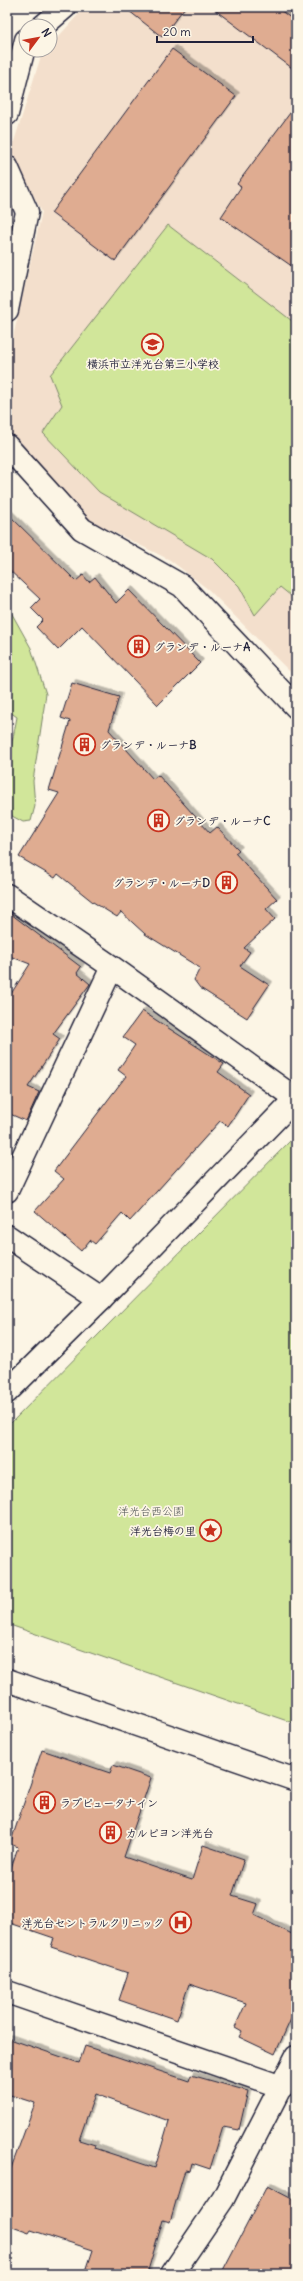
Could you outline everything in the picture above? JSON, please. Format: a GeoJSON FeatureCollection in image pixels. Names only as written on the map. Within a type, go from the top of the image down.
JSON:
{"type":"FeatureCollection","features":[{"type":"Feature","properties":{"kind":"street"},"geometry":{"type":"LineString","coordinates":[[52,18],[65,7]]}},
{"type":"Feature","properties":{"kind":"street"},"geometry":{"type":"LineString","coordinates":[[7,114],[21,58]]}},
{"type":"Feature","properties":{"kind":"street"},"geometry":{"type":"LineString","coordinates":[[7,167],[27,212],[7,310]]}},
{"type":"Feature","properties":{"kind":"street"},"geometry":{"type":"LineString","coordinates":[[7,446],[82,529],[182,586],[296,707]]}},
{"type":"Feature","properties":{"kind":"street"},"geometry":{"type":"LineString","coordinates":[[7,895],[112,967],[296,1099],[101,1299],[7,1392]]}},
{"type":"Feature","properties":{"kind":"street"},"geometry":{"type":"LineString","coordinates":[[7,1191],[112,967]]}},
{"type":"Feature","properties":{"kind":"street"},"geometry":{"type":"LineString","coordinates":[[7,1236],[101,1299]]}},
{"type":"Feature","properties":{"kind":"street"},"geometry":{"type":"LineString","coordinates":[[7,1680],[296,1780]]}},
{"type":"Feature","properties":{"kind":"street"},"geometry":{"type":"LineString","coordinates":[[7,1992],[282,2087]]}},
{"type":"Feature","properties":{"kind":"street"},"geometry":{"type":"LineString","coordinates":[[172,2274],[223,2199],[282,2087],[296,2057]]}},
{"type":"Feature","properties":{"kind":"shaded area","name":"横浜市立洋光台第三小学校"},"geometry":{"type":"Polygon","coordinates":[[[85,7],[296,7],[296,678],[209,590],[170,560],[85,518],[7,429],[7,363],[42,212],[11,151],[40,58],[58,58],[58,37],[85,7]]]}},
{"type":"Feature","properties":{"kind":"green space"},"geometry":{"type":"Polygon","coordinates":[[[168,225],[296,324],[296,600],[280,587],[255,615],[239,586],[212,559],[99,492],[43,433],[62,405],[50,375],[168,225]]]}},
{"type":"Feature","properties":{"kind":"green space"},"geometry":{"type":"Polygon","coordinates":[[[7,605],[31,648],[46,694],[33,781],[35,806],[31,821],[23,822],[12,816],[7,791],[8,766],[17,717],[7,710],[7,605]]]}},
{"type":"Feature","properties":{"kind":"green space","name":"洋光台西公園"},"geometry":{"type":"Polygon","coordinates":[[[296,1135],[296,1724],[7,1624],[7,1427],[296,1135]]]}},
{"type":"Feature","properties":{"kind":"building"},"geometry":{"type":"Polygon","coordinates":[[[124,7],[185,7],[162,37],[124,7]]]}},
{"type":"Feature","properties":{"kind":"building"},"geometry":{"type":"Polygon","coordinates":[[[211,7],[276,7],[296,22],[296,71],[211,7]]]}},
{"type":"Feature","properties":{"kind":"building"},"geometry":{"type":"Polygon","coordinates":[[[172,49],[236,96],[115,261],[51,213],[172,49]]]}},
{"type":"Feature","properties":{"kind":"building"},"geometry":{"type":"Polygon","coordinates":[[[296,105],[296,269],[221,217],[241,187],[237,184],[296,105]]]}},
{"type":"Feature","properties":{"kind":"building"},"geometry":{"type":"Polygon","coordinates":[[[7,513],[76,581],[83,575],[89,582],[95,577],[116,603],[129,590],[200,663],[158,705],[82,626],[58,650],[36,627],[43,620],[31,608],[40,599],[7,568],[7,513]]]}},
{"type":"Feature","properties":{"kind":"building"},"geometry":{"type":"Polygon","coordinates":[[[72,683],[119,697],[109,730],[153,779],[158,775],[210,833],[217,827],[239,850],[235,853],[277,899],[266,909],[275,919],[244,948],[250,952],[240,966],[269,985],[247,1018],[200,988],[194,980],[200,968],[145,934],[121,912],[117,917],[93,902],[58,874],[55,878],[19,857],[59,793],[49,790],[70,721],[61,718],[72,683]]]}},
{"type":"Feature","properties":{"kind":"building"},"geometry":{"type":"Polygon","coordinates":[[[7,911],[81,967],[77,973],[90,984],[53,1034],[60,1039],[28,1087],[39,1092],[26,1121],[10,1114],[7,1118],[7,1000],[30,964],[7,955],[7,911]]]}},
{"type":"Feature","properties":{"kind":"building"},"geometry":{"type":"Polygon","coordinates":[[[142,1011],[224,1064],[218,1072],[249,1094],[228,1126],[220,1121],[130,1221],[122,1213],[95,1244],[90,1240],[81,1251],[35,1211],[64,1179],[54,1171],[126,1076],[118,1070],[135,1045],[123,1037],[142,1011]]]}},
{"type":"Feature","properties":{"kind":"building"},"geometry":{"type":"Polygon","coordinates":[[[42,1750],[110,1773],[113,1765],[151,1778],[124,1857],[192,1880],[203,1845],[244,1859],[232,1896],[258,1904],[254,1915],[296,1936],[296,2008],[275,2054],[239,2037],[242,2031],[235,2027],[246,2003],[189,1984],[177,2020],[119,2000],[128,1973],[51,1947],[54,1938],[7,1922],[7,1880],[18,1847],[10,1844],[42,1750]]]}},
{"type":"Feature","properties":{"kind":"building"},"geometry":{"type":"Polygon","coordinates":[[[7,2038],[79,2063],[85,2046],[189,2081],[191,2075],[248,2091],[239,2130],[223,2127],[210,2169],[192,2163],[190,2171],[185,2170],[170,2222],[163,2220],[147,2274],[85,2274],[93,2250],[31,2230],[29,2233],[7,2225],[7,2179],[35,2103],[7,2094],[7,2038]],[[95,2094],[79,2140],[95,2145],[94,2148],[155,2168],[169,2121],[95,2094]]]}},
{"type":"Feature","properties":{"kind":"building"},"geometry":{"type":"Polygon","coordinates":[[[267,2186],[296,2201],[296,2274],[221,2274],[267,2186]]]}},
{"type":"Feature","properties":{"kind":"place","name":"横浜市立洋光台第三小学校"},"geometry":{"type":"Point","coordinates":[153,344]}},
{"type":"Feature","properties":{"kind":"place","name":"グランデ・ルーナA"},"geometry":{"type":"Point","coordinates":[139,647]}},
{"type":"Feature","properties":{"kind":"place","name":"グランデ・ルーナB"},"geometry":{"type":"Point","coordinates":[84,745]}},
{"type":"Feature","properties":{"kind":"place","name":"グランデ・ルーナC"},"geometry":{"type":"Point","coordinates":[158,821]}},
{"type":"Feature","properties":{"kind":"place","name":"グランデ・ルーナD"},"geometry":{"type":"Point","coordinates":[226,883]}},
{"type":"Feature","properties":{"kind":"place","name":"洋光台梅の里"},"geometry":{"type":"Point","coordinates":[211,1531]}},
{"type":"Feature","properties":{"kind":"place","name":"ラプピュータナイン"},"geometry":{"type":"Point","coordinates":[45,1803]}},
{"type":"Feature","properties":{"kind":"place","name":"カルピヨン洋光台"},"geometry":{"type":"Point","coordinates":[111,1833]}},
{"type":"Feature","properties":{"kind":"place","name":"洋光台セントラルクリニック"},"geometry":{"type":"Point","coordinates":[180,1923]}}]}
